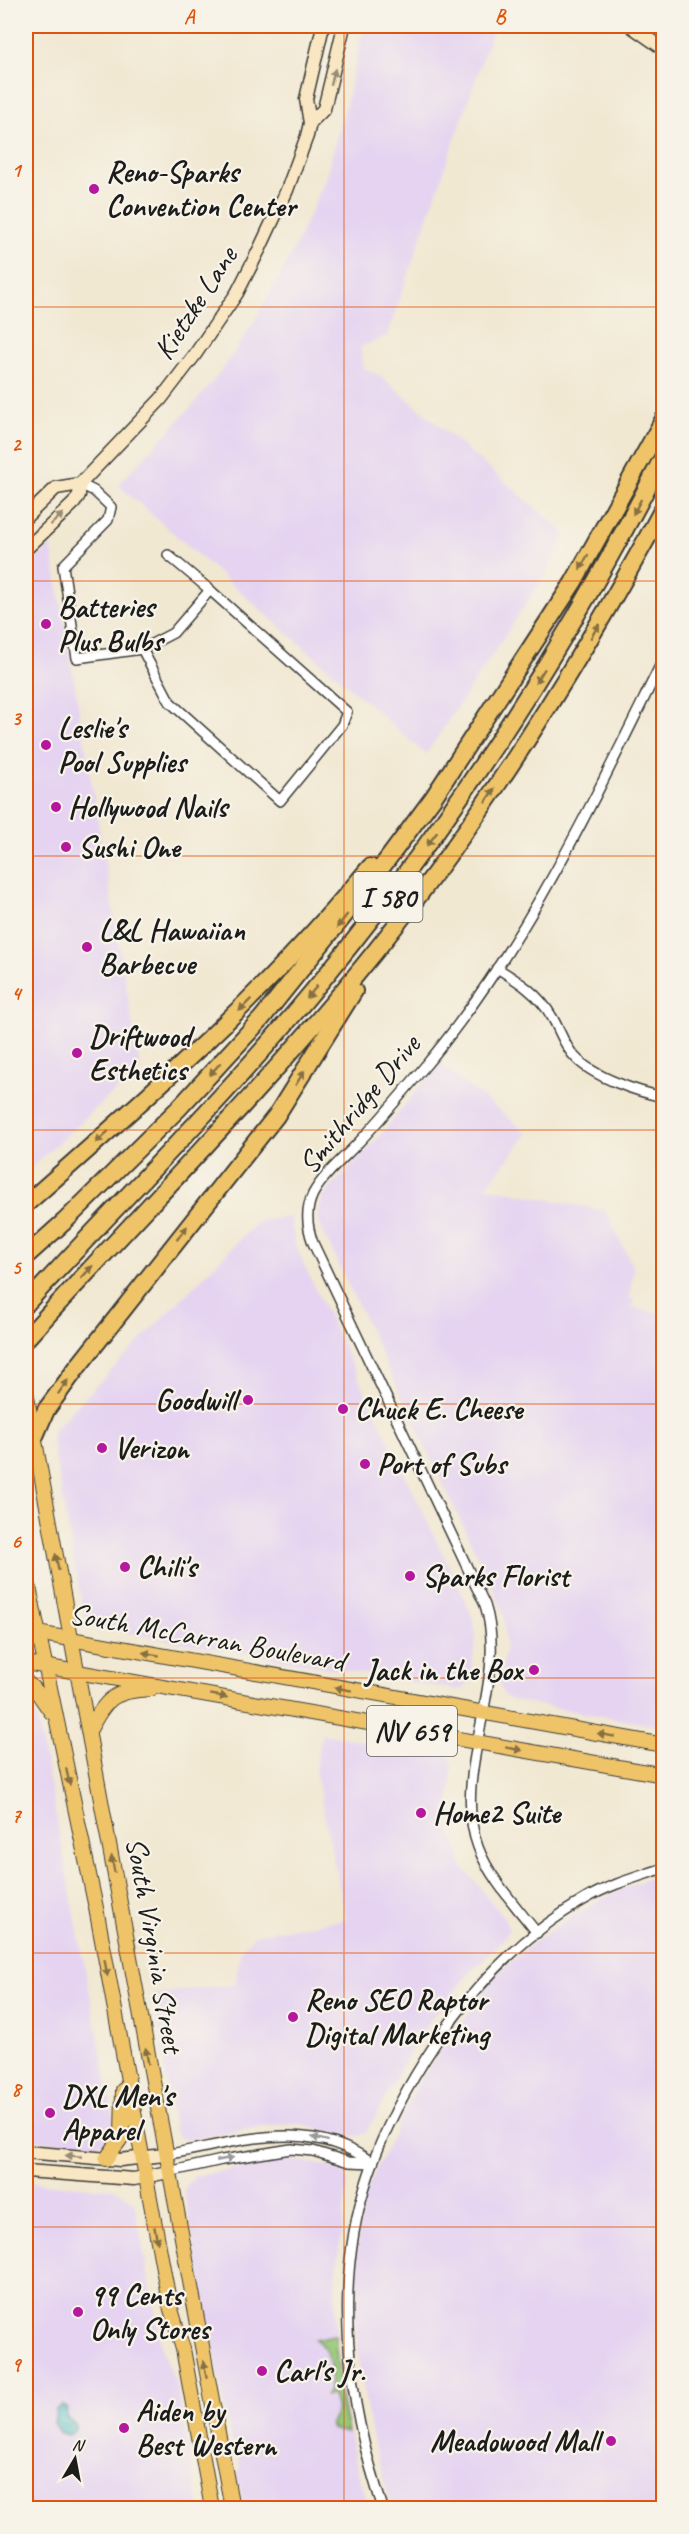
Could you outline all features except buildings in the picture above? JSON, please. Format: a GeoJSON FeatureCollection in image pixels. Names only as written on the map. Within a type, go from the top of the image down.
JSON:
{"type":"FeatureCollection","features":[{"type":"Feature","properties":{"kind":"highway"},"geometry":{"type":"LineString","coordinates":[[26,1256],[66,1221],[178,1110],[298,974],[401,842],[485,719],[573,583],[663,419]]}},
{"type":"Feature","properties":{"kind":"highway","name":"I 580"},"geometry":{"type":"LineString","coordinates":[[26,1304],[304,1002],[388,898],[464,794],[547,666],[623,534],[663,455]]}},
{"type":"Feature","properties":{"kind":"highway","name":"I 580"},"geometry":{"type":"LineString","coordinates":[[26,1339],[280,1065],[394,927],[477,814],[537,726],[607,609],[663,507]]}},
{"type":"Feature","properties":{"kind":"highway"},"geometry":{"type":"LineString","coordinates":[[26,1204],[203,1044],[281,967],[369,867],[485,719]]}},
{"type":"Feature","properties":{"kind":"highway"},"geometry":{"type":"LineString","coordinates":[[34,1438],[46,1410],[76,1369],[276,1116],[394,927]]}},
{"type":"Feature","properties":{"kind":"highway"},"geometry":{"type":"LineString","coordinates":[[26,1189],[39,1185],[70,1165]]}},
{"type":"Feature","properties":{"kind":"main road","name":"Kietzke Lane"},"geometry":{"type":"LineString","coordinates":[[310,123],[306,99],[323,26]]}},
{"type":"Feature","properties":{"kind":"main road","name":"Kietzke Lane"},"geometry":{"type":"LineString","coordinates":[[26,549],[74,503],[79,495],[80,484],[161,399],[220,319],[249,271],[274,220],[310,123],[324,109],[344,26]]}},
{"type":"Feature","properties":{"kind":"main road"},"geometry":{"type":"LineString","coordinates":[[631,26],[663,49]]}},
{"type":"Feature","properties":{"kind":"main road"},"geometry":{"type":"LineString","coordinates":[[26,517],[56,488],[80,484]]}},
{"type":"Feature","properties":{"kind":"main road","name":"South Virginia Street"},"geometry":{"type":"LineString","coordinates":[[26,1392],[89,1731],[153,2157],[232,2508]]}},
{"type":"Feature","properties":{"kind":"main road","name":"South Virginia Street"},"geometry":{"type":"LineString","coordinates":[[26,1573],[31,1632],[44,1666],[56,1719],[94,1898],[123,2061],[157,2175],[170,2306],[188,2375],[212,2508]]}},
{"type":"Feature","properties":{"kind":"main road","name":"South McCarran Boulevard"},"geometry":{"type":"LineString","coordinates":[[31,1632],[663,1745]]}},
{"type":"Feature","properties":{"kind":"main road","name":"South McCarran Boulevard"},"geometry":{"type":"LineString","coordinates":[[26,1663],[663,1775]]}},
{"type":"Feature","properties":{"kind":"main road"},"geometry":{"type":"LineString","coordinates":[[26,1682],[37,1692],[56,1719]]}},
{"type":"Feature","properties":{"kind":"main road"},"geometry":{"type":"LineString","coordinates":[[89,1731],[107,1700],[114,1695],[125,1691],[175,1688]]}},
{"type":"Feature","properties":{"kind":"main road"},"geometry":{"type":"LineString","coordinates":[[106,2159],[122,2137],[123,2061]]}},
{"type":"Feature","properties":{"kind":"main road"},"geometry":{"type":"LineString","coordinates":[[26,2152],[106,2159],[153,2157]]}},
{"type":"Feature","properties":{"kind":"main road"},"geometry":{"type":"LineString","coordinates":[[26,2171],[118,2178],[157,2175]]}},
{"type":"Feature","properties":{"kind":"street"},"geometry":{"type":"LineString","coordinates":[[80,484],[94,491],[111,507],[108,520],[63,566],[77,658],[142,649],[173,633],[210,590]]}},
{"type":"Feature","properties":{"kind":"street"},"geometry":{"type":"LineString","coordinates":[[142,649],[170,702],[280,801],[342,725],[347,712],[168,555]]}},
{"type":"Feature","properties":{"kind":"street","name":"Smithridge Drive"},"geometry":{"type":"LineString","coordinates":[[537,1933],[492,1874],[478,1847],[471,1814],[477,1743],[493,1637],[486,1605],[313,1243],[308,1221],[308,1208],[318,1186],[423,1069],[496,968],[562,860],[663,657]]}},
{"type":"Feature","properties":{"kind":"street"},"geometry":{"type":"LineString","coordinates":[[496,968],[529,989],[542,1002],[566,1044],[583,1065],[630,1087],[663,1097]]}},
{"type":"Feature","properties":{"kind":"street"},"geometry":{"type":"LineString","coordinates":[[383,2508],[372,2474],[354,2387],[348,2326],[351,2256],[361,2202],[373,2163],[399,2103],[443,2032],[492,1973],[557,1917],[590,1896],[663,1868]]}},
{"type":"Feature","properties":{"kind":"street"},"geometry":{"type":"LineString","coordinates":[[153,2157],[264,2137],[296,2134],[324,2139],[354,2149],[373,2163]]}},
{"type":"Feature","properties":{"kind":"street"},"geometry":{"type":"LineString","coordinates":[[157,2175],[232,2158],[291,2149],[313,2151],[349,2162],[373,2163]]}},
{"type":"Feature","properties":{"kind":"shaded area"},"geometry":{"type":"Polygon","coordinates":[[[364,26],[494,26],[387,336],[360,347],[364,368],[381,376],[566,534],[548,571],[426,754],[118,485],[194,404],[223,369],[249,330],[295,247],[325,180],[364,26]]]}},
{"type":"Feature","properties":{"kind":"shaded area"},"geometry":{"type":"Polygon","coordinates":[[[51,545],[140,1068],[26,1172],[26,569],[51,545]]]}},
{"type":"Feature","properties":{"kind":"shaded area"},"geometry":{"type":"Polygon","coordinates":[[[439,1063],[528,1133],[486,1187],[606,1211],[634,1269],[629,1298],[634,1299],[632,1308],[663,1314],[663,1727],[505,1697],[500,1685],[506,1643],[504,1616],[495,1593],[319,1223],[318,1213],[324,1195],[378,1138],[439,1063]]]}},
{"type":"Feature","properties":{"kind":"shaded area"},"geometry":{"type":"Polygon","coordinates":[[[290,1217],[295,1244],[304,1265],[474,1622],[476,1639],[469,1682],[465,1687],[457,1690],[105,1629],[89,1620],[83,1609],[52,1440],[53,1430],[258,1221],[290,1217]]]}},
{"type":"Feature","properties":{"kind":"shaded area"},"geometry":{"type":"Polygon","coordinates":[[[26,1697],[31,1698],[41,1737],[115,2126],[108,2140],[92,2146],[26,2139],[26,1697]]]}},
{"type":"Feature","properties":{"kind":"shaded area"},"geometry":{"type":"Polygon","coordinates":[[[322,1734],[448,1756],[453,1764],[449,1803],[450,1828],[461,1857],[460,1863],[505,1919],[509,1930],[503,1940],[474,1968],[430,2020],[366,2133],[360,2136],[349,2136],[301,2124],[272,2125],[187,2140],[179,2137],[174,2129],[154,1994],[235,1985],[241,1949],[256,1934],[346,1919],[315,1770],[322,1734]]]}},
{"type":"Feature","properties":{"kind":"shaded area"},"geometry":{"type":"Polygon","coordinates":[[[663,1872],[663,2508],[391,2508],[373,2439],[360,2374],[354,2310],[355,2262],[364,2195],[419,2081],[499,1972],[534,1942],[575,1914],[609,1895],[663,1872]]]}},
{"type":"Feature","properties":{"kind":"shaded area"},"geometry":{"type":"Polygon","coordinates":[[[281,2160],[302,2161],[336,2168],[346,2176],[348,2182],[335,2284],[338,2370],[360,2481],[370,2508],[243,2508],[237,2475],[240,2468],[237,2444],[231,2441],[184,2192],[185,2186],[196,2176],[281,2160]]]}},
{"type":"Feature","properties":{"kind":"shaded area"},"geometry":{"type":"Polygon","coordinates":[[[26,2182],[115,2189],[134,2201],[162,2349],[176,2384],[200,2508],[26,2508],[26,2182]]]}},
{"type":"Feature","properties":{"kind":"green space"},"geometry":{"type":"Polygon","coordinates":[[[335,2335],[340,2394],[347,2433],[332,2429],[330,2423],[337,2410],[333,2395],[326,2396],[331,2381],[330,2365],[325,2350],[315,2339],[335,2335]]]}},
{"type":"Feature","properties":{"kind":"water"},"geometry":{"type":"Polygon","coordinates":[[[62,2405],[67,2408],[66,2417],[75,2424],[75,2429],[69,2435],[61,2433],[54,2423],[56,2410],[62,2405]]]}},
{"type":"Feature","properties":{"kind":"place","name":"Reno-Sparks Convention Center"},"geometry":{"type":"Point","coordinates":[94,189]}},
{"type":"Feature","properties":{"kind":"place","name":"Batteries Plus Bulbs"},"geometry":{"type":"Point","coordinates":[46,624]}},
{"type":"Feature","properties":{"kind":"place","name":"Leslie's Pool Supplies"},"geometry":{"type":"Point","coordinates":[46,745]}},
{"type":"Feature","properties":{"kind":"place","name":"Hollywood Nails"},"geometry":{"type":"Point","coordinates":[56,807]}},
{"type":"Feature","properties":{"kind":"place","name":"Sushi One"},"geometry":{"type":"Point","coordinates":[66,847]}},
{"type":"Feature","properties":{"kind":"place","name":"L&L Hawaiian Barbecue"},"geometry":{"type":"Point","coordinates":[87,947]}},
{"type":"Feature","properties":{"kind":"place","name":"Driftwood Esthetics"},"geometry":{"type":"Point","coordinates":[77,1053]}},
{"type":"Feature","properties":{"kind":"place","name":"Goodwill"},"geometry":{"type":"Point","coordinates":[248,1400]}},
{"type":"Feature","properties":{"kind":"place","name":"Chuck E. Cheese"},"geometry":{"type":"Point","coordinates":[343,1409]}},
{"type":"Feature","properties":{"kind":"place","name":"Verizon"},"geometry":{"type":"Point","coordinates":[102,1448]}},
{"type":"Feature","properties":{"kind":"place","name":"Port of Subs"},"geometry":{"type":"Point","coordinates":[365,1464]}},
{"type":"Feature","properties":{"kind":"place","name":"Chili's"},"geometry":{"type":"Point","coordinates":[125,1567]}},
{"type":"Feature","properties":{"kind":"place","name":"Sparks Florist"},"geometry":{"type":"Point","coordinates":[410,1576]}},
{"type":"Feature","properties":{"kind":"place","name":"Jack in the Box"},"geometry":{"type":"Point","coordinates":[534,1670]}},
{"type":"Feature","properties":{"kind":"place","name":"Home2 Suite"},"geometry":{"type":"Point","coordinates":[421,1813]}},
{"type":"Feature","properties":{"kind":"place","name":"Reno SEO Raptor Digital Marketing"},"geometry":{"type":"Point","coordinates":[293,2017]}},
{"type":"Feature","properties":{"kind":"place","name":"DXL Men's Apparel"},"geometry":{"type":"Point","coordinates":[50,2113]}},
{"type":"Feature","properties":{"kind":"place","name":"99 Cents Only Stores"},"geometry":{"type":"Point","coordinates":[78,2312]}},
{"type":"Feature","properties":{"kind":"place","name":"Carl's Jr."},"geometry":{"type":"Point","coordinates":[262,2371]}},
{"type":"Feature","properties":{"kind":"place","name":"Aiden by Best Western"},"geometry":{"type":"Point","coordinates":[124,2428]}},
{"type":"Feature","properties":{"kind":"place","name":"Meadowood Mall"},"geometry":{"type":"Point","coordinates":[611,2441]}}]}
